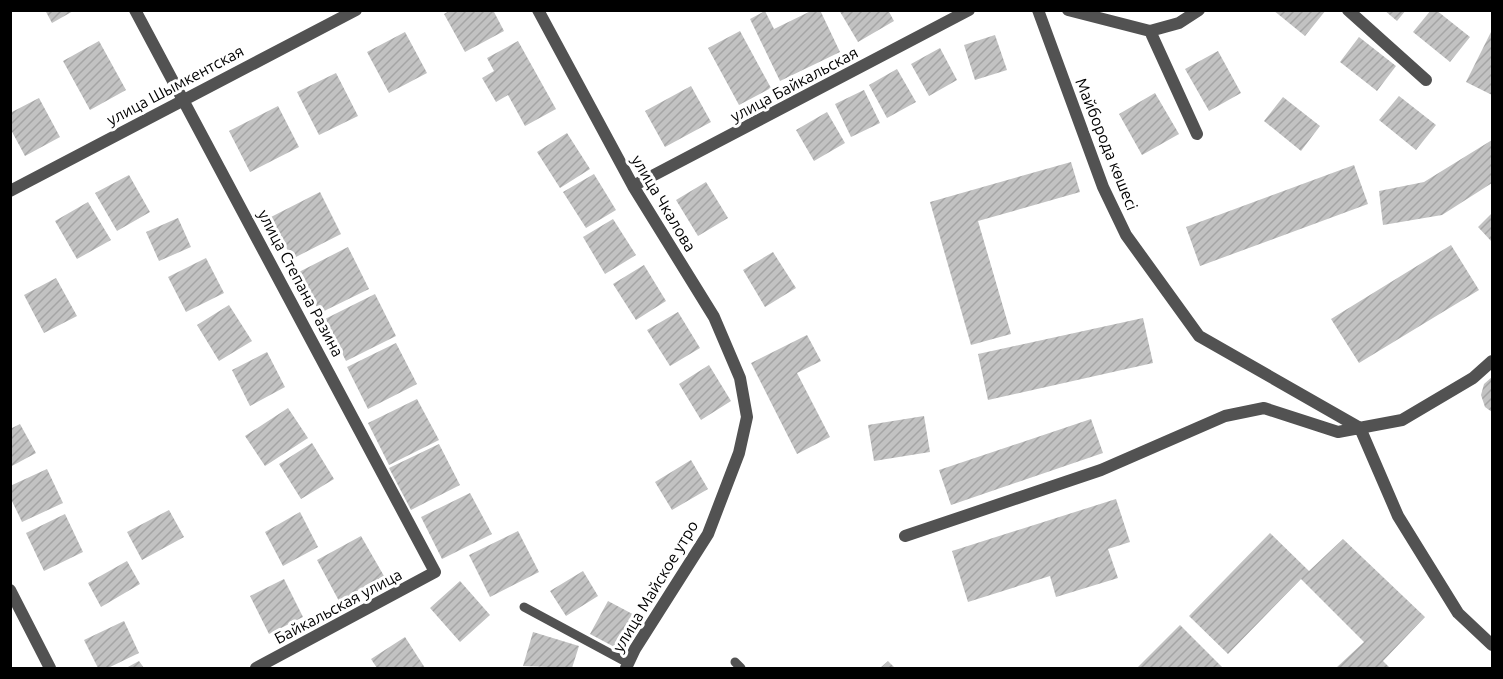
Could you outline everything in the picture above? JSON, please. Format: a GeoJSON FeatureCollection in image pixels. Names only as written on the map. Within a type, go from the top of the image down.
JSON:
{"type":"FeatureCollection","features":[{"type":"Feature","properties":{"kind":"street","name":"улица Степана Разина"},"geometry":{"type":"LineString","coordinates":[[135,10],[435,572]]}},
{"type":"Feature","properties":{"kind":"street","name":"улица Шымкентская"},"geometry":{"type":"LineString","coordinates":[[10,191],[356,10]]}},
{"type":"Feature","properties":{"kind":"street","name":"улица Чкалова"},"geometry":{"type":"LineString","coordinates":[[538,10],[633,186],[714,317],[740,378],[747,417]]}},
{"type":"Feature","properties":{"kind":"street","name":"улица Байкальская"},"geometry":{"type":"LineString","coordinates":[[633,186],[969,10]]}},
{"type":"Feature","properties":{"kind":"street","name":"Майборода көшесі"},"geometry":{"type":"LineString","coordinates":[[1038,10],[1102,186],[1126,235],[1199,336],[1360,428]]}},
{"type":"Feature","properties":{"kind":"street"},"geometry":{"type":"LineString","coordinates":[[1068,10],[1150,31],[1179,23],[1199,10]]}},
{"type":"Feature","properties":{"kind":"street"},"geometry":{"type":"LineString","coordinates":[[1348,10],[1426,80]]}},
{"type":"Feature","properties":{"kind":"street"},"geometry":{"type":"LineString","coordinates":[[1150,31],[1197,134]]}},
{"type":"Feature","properties":{"kind":"street"},"geometry":{"type":"LineString","coordinates":[[905,536],[1101,470],[1225,416],[1264,408],[1338,432],[1402,420],[1473,378],[1492,361]]}},
{"type":"Feature","properties":{"kind":"street","name":"улица Майское утро"},"geometry":{"type":"LineString","coordinates":[[627,666],[708,534],[739,453],[747,417]]}},
{"type":"Feature","properties":{"kind":"street"},"geometry":{"type":"LineString","coordinates":[[1360,428],[1398,516],[1458,613],[1492,645]]}},
{"type":"Feature","properties":{"kind":"street","name":"Байкальская улица"},"geometry":{"type":"LineString","coordinates":[[255,669],[435,572]]}},
{"type":"Feature","properties":{"kind":"street"},"geometry":{"type":"LineString","coordinates":[[10,590],[50,669]]}},
{"type":"Feature","properties":{"kind":"lane"},"geometry":{"type":"LineString","coordinates":[[524,607],[627,666]]}},
{"type":"Feature","properties":{"kind":"building"},"geometry":{"type":"Polygon","coordinates":[[[45,10],[75,10],[52,23],[45,10]]]}},
{"type":"Feature","properties":{"kind":"building"},"geometry":{"type":"Polygon","coordinates":[[[451,10],[493,10],[504,31],[465,52],[444,14],[451,10]]]}},
{"type":"Feature","properties":{"kind":"building"},"geometry":{"type":"Polygon","coordinates":[[[813,10],[820,10],[840,52],[780,81],[750,19],[765,11],[774,29],[813,10]]]}},
{"type":"Feature","properties":{"kind":"building"},"geometry":{"type":"Polygon","coordinates":[[[839,10],[888,10],[894,21],[858,42],[839,10]]]}},
{"type":"Feature","properties":{"kind":"building"},"geometry":{"type":"Polygon","coordinates":[[[1273,10],[1326,10],[1305,36],[1273,10]]]}},
{"type":"Feature","properties":{"kind":"building"},"geometry":{"type":"Polygon","coordinates":[[[1384,10],[1406,10],[1397,21],[1384,10]]]}},
{"type":"Feature","properties":{"kind":"building"},"geometry":{"type":"Polygon","coordinates":[[[1431,10],[1436,10],[1470,37],[1450,62],[1413,32],[1431,10]]]}},
{"type":"Feature","properties":{"kind":"building"},"geometry":{"type":"Polygon","coordinates":[[[1492,30],[1492,95],[1466,82],[1492,30]]]}},
{"type":"Feature","properties":{"kind":"building"},"geometry":{"type":"Polygon","coordinates":[[[740,31],[771,88],[739,105],[708,48],[740,31]]]}},
{"type":"Feature","properties":{"kind":"building"},"geometry":{"type":"Polygon","coordinates":[[[405,32],[427,73],[389,93],[367,52],[405,32]]]}},
{"type":"Feature","properties":{"kind":"building"},"geometry":{"type":"Polygon","coordinates":[[[995,35],[1007,70],[975,80],[964,45],[995,35]]]}},
{"type":"Feature","properties":{"kind":"building"},"geometry":{"type":"Polygon","coordinates":[[[1359,37],[1396,66],[1377,91],[1340,62],[1359,37]]]}},
{"type":"Feature","properties":{"kind":"building"},"geometry":{"type":"Polygon","coordinates":[[[99,41],[126,90],[90,110],[63,61],[99,41]]]}},
{"type":"Feature","properties":{"kind":"building"},"geometry":{"type":"Polygon","coordinates":[[[518,41],[556,109],[525,126],[508,95],[496,102],[482,78],[494,71],[487,58],[518,41]]]}},
{"type":"Feature","properties":{"kind":"building"},"geometry":{"type":"Polygon","coordinates":[[[940,48],[957,80],[929,96],[911,64],[940,48]]]}},
{"type":"Feature","properties":{"kind":"building"},"geometry":{"type":"Polygon","coordinates":[[[1218,51],[1241,93],[1209,111],[1185,69],[1218,51]]]}},
{"type":"Feature","properties":{"kind":"building"},"geometry":{"type":"Polygon","coordinates":[[[897,69],[916,102],[887,118],[869,85],[897,69]]]}},
{"type":"Feature","properties":{"kind":"building"},"geometry":{"type":"Polygon","coordinates":[[[336,73],[358,116],[319,135],[297,92],[336,73]]]}},
{"type":"Feature","properties":{"kind":"building"},"geometry":{"type":"Polygon","coordinates":[[[691,86],[711,122],[665,147],[645,111],[691,86]]]}},
{"type":"Feature","properties":{"kind":"building"},"geometry":{"type":"Polygon","coordinates":[[[864,90],[880,123],[851,137],[835,104],[864,90]]]}},
{"type":"Feature","properties":{"kind":"building"},"geometry":{"type":"Polygon","coordinates":[[[1155,93],[1179,134],[1142,155],[1119,114],[1155,93]]]}},
{"type":"Feature","properties":{"kind":"building"},"geometry":{"type":"Polygon","coordinates":[[[1399,96],[1436,125],[1416,150],[1379,120],[1399,96]]]}},
{"type":"Feature","properties":{"kind":"building"},"geometry":{"type":"Polygon","coordinates":[[[1283,97],[1320,126],[1301,151],[1264,121],[1283,97]]]}},
{"type":"Feature","properties":{"kind":"building"},"geometry":{"type":"Polygon","coordinates":[[[39,98],[60,137],[25,156],[10,128],[10,113],[39,98]]]}},
{"type":"Feature","properties":{"kind":"building"},"geometry":{"type":"Polygon","coordinates":[[[278,106],[299,147],[250,172],[229,131],[278,106]]]}},
{"type":"Feature","properties":{"kind":"building"},"geometry":{"type":"Polygon","coordinates":[[[827,112],[845,143],[814,161],[796,130],[827,112]]]}},
{"type":"Feature","properties":{"kind":"building"},"geometry":{"type":"Polygon","coordinates":[[[567,133],[590,169],[560,188],[537,152],[567,133]]]}},
{"type":"Feature","properties":{"kind":"building"},"geometry":{"type":"Polygon","coordinates":[[[1492,140],[1492,183],[1442,215],[1383,225],[1379,191],[1424,182],[1492,140]]]}},
{"type":"Feature","properties":{"kind":"building"},"geometry":{"type":"Polygon","coordinates":[[[1071,162],[1080,192],[978,221],[1011,334],[971,345],[930,202],[1071,162]]]}},
{"type":"Feature","properties":{"kind":"building"},"geometry":{"type":"Polygon","coordinates":[[[1354,165],[1368,204],[1200,266],[1186,227],[1354,165]]]}},
{"type":"Feature","properties":{"kind":"building"},"geometry":{"type":"Polygon","coordinates":[[[594,174],[616,210],[586,228],[563,192],[594,174]]]}},
{"type":"Feature","properties":{"kind":"building"},"geometry":{"type":"Polygon","coordinates":[[[129,175],[150,212],[117,231],[95,193],[129,175]]]}},
{"type":"Feature","properties":{"kind":"building"},"geometry":{"type":"Polygon","coordinates":[[[706,182],[728,218],[698,236],[676,200],[706,182]]]}},
{"type":"Feature","properties":{"kind":"building"},"geometry":{"type":"Polygon","coordinates":[[[320,192],[341,234],[292,259],[271,217],[320,192]]]}},
{"type":"Feature","properties":{"kind":"building"},"geometry":{"type":"Polygon","coordinates":[[[88,202],[111,240],[77,259],[55,221],[88,202]]]}},
{"type":"Feature","properties":{"kind":"building"},"geometry":{"type":"Polygon","coordinates":[[[1492,213],[1492,242],[1478,227],[1492,213]]]}},
{"type":"Feature","properties":{"kind":"building"},"geometry":{"type":"Polygon","coordinates":[[[178,218],[191,247],[159,261],[146,232],[178,218]]]}},
{"type":"Feature","properties":{"kind":"building"},"geometry":{"type":"Polygon","coordinates":[[[613,219],[636,255],[605,274],[583,237],[613,219]]]}},
{"type":"Feature","properties":{"kind":"building"},"geometry":{"type":"Polygon","coordinates":[[[1451,245],[1479,290],[1359,363],[1331,319],[1451,245]]]}},
{"type":"Feature","properties":{"kind":"building"},"geometry":{"type":"Polygon","coordinates":[[[348,247],[369,289],[320,313],[299,272],[348,247]]]}},
{"type":"Feature","properties":{"kind":"building"},"geometry":{"type":"Polygon","coordinates":[[[773,252],[796,288],[765,307],[743,270],[773,252]]]}},
{"type":"Feature","properties":{"kind":"building"},"geometry":{"type":"Polygon","coordinates":[[[206,258],[224,293],[186,312],[168,277],[206,258]]]}},
{"type":"Feature","properties":{"kind":"building"},"geometry":{"type":"Polygon","coordinates":[[[644,265],[666,301],[636,320],[613,284],[644,265]]]}},
{"type":"Feature","properties":{"kind":"building"},"geometry":{"type":"Polygon","coordinates":[[[56,278],[77,316],[44,333],[24,295],[56,278]]]}},
{"type":"Feature","properties":{"kind":"building"},"geometry":{"type":"Polygon","coordinates":[[[375,294],[396,336],[346,361],[325,319],[375,294]]]}},
{"type":"Feature","properties":{"kind":"building"},"geometry":{"type":"Polygon","coordinates":[[[229,305],[252,341],[219,361],[197,325],[229,305]]]}},
{"type":"Feature","properties":{"kind":"building"},"geometry":{"type":"Polygon","coordinates":[[[678,312],[700,348],[670,366],[647,330],[678,312]]]}},
{"type":"Feature","properties":{"kind":"building"},"geometry":{"type":"Polygon","coordinates":[[[1143,318],[1153,363],[988,400],[978,354],[1143,318]]]}},
{"type":"Feature","properties":{"kind":"building"},"geometry":{"type":"Polygon","coordinates":[[[807,335],[821,361],[797,373],[830,437],[797,454],[751,363],[807,335]]]}},
{"type":"Feature","properties":{"kind":"building"},"geometry":{"type":"Polygon","coordinates":[[[396,343],[417,384],[368,409],[347,367],[396,343]]]}},
{"type":"Feature","properties":{"kind":"building"},"geometry":{"type":"Polygon","coordinates":[[[267,352],[285,387],[250,406],[232,370],[267,352]]]}},
{"type":"Feature","properties":{"kind":"building"},"geometry":{"type":"Polygon","coordinates":[[[709,365],[731,401],[701,420],[679,384],[709,365]]]}},
{"type":"Feature","properties":{"kind":"building"},"geometry":{"type":"Polygon","coordinates":[[[1492,377],[1492,412],[1485,407],[1481,395],[1484,384],[1492,377]]]}},
{"type":"Feature","properties":{"kind":"building"},"geometry":{"type":"Polygon","coordinates":[[[417,399],[439,440],[389,465],[368,423],[417,399]]]}},
{"type":"Feature","properties":{"kind":"building"},"geometry":{"type":"Polygon","coordinates":[[[288,408],[308,438],[265,466],[245,436],[288,408]]]}},
{"type":"Feature","properties":{"kind":"building"},"geometry":{"type":"Polygon","coordinates":[[[924,416],[930,452],[874,461],[868,425],[924,416]]]}},
{"type":"Feature","properties":{"kind":"building"},"geometry":{"type":"Polygon","coordinates":[[[1091,419],[1103,453],[951,505],[939,470],[1091,419]]]}},
{"type":"Feature","properties":{"kind":"building"},"geometry":{"type":"Polygon","coordinates":[[[20,424],[36,453],[10,467],[10,429],[20,424]]]}},
{"type":"Feature","properties":{"kind":"building"},"geometry":{"type":"Polygon","coordinates":[[[312,443],[334,479],[301,499],[279,464],[312,443]]]}},
{"type":"Feature","properties":{"kind":"building"},"geometry":{"type":"Polygon","coordinates":[[[439,444],[460,485],[411,510],[389,468],[439,444]]]}},
{"type":"Feature","properties":{"kind":"building"},"geometry":{"type":"Polygon","coordinates":[[[691,460],[708,489],[672,510],[655,482],[691,460]]]}},
{"type":"Feature","properties":{"kind":"building"},"geometry":{"type":"Polygon","coordinates":[[[47,469],[63,503],[22,522],[10,497],[10,486],[47,469]]]}},
{"type":"Feature","properties":{"kind":"building"},"geometry":{"type":"Polygon","coordinates":[[[470,493],[492,534],[442,559],[421,517],[470,493]]]}},
{"type":"Feature","properties":{"kind":"building"},"geometry":{"type":"Polygon","coordinates":[[[1116,499],[1130,542],[1108,549],[1118,578],[1056,597],[1050,576],[968,602],[952,551],[1116,499]]]}},
{"type":"Feature","properties":{"kind":"building"},"geometry":{"type":"Polygon","coordinates":[[[169,510],[184,537],[142,560],[127,532],[169,510]]]}},
{"type":"Feature","properties":{"kind":"building"},"geometry":{"type":"Polygon","coordinates":[[[300,512],[318,547],[283,566],[265,532],[300,512]]]}},
{"type":"Feature","properties":{"kind":"building"},"geometry":{"type":"Polygon","coordinates":[[[65,514],[83,552],[44,571],[26,533],[65,514]]]}},
{"type":"Feature","properties":{"kind":"building"},"geometry":{"type":"Polygon","coordinates":[[[518,531],[539,572],[490,597],[469,555],[518,531]]]}},
{"type":"Feature","properties":{"kind":"building"},"geometry":{"type":"Polygon","coordinates":[[[1270,533],[1309,571],[1343,539],[1425,617],[1383,661],[1390,668],[1336,668],[1364,642],[1301,579],[1228,654],[1189,616],[1270,533]]]}},
{"type":"Feature","properties":{"kind":"building"},"geometry":{"type":"Polygon","coordinates":[[[361,536],[384,576],[339,601],[317,560],[361,536]]]}},
{"type":"Feature","properties":{"kind":"building"},"geometry":{"type":"Polygon","coordinates":[[[127,561],[140,584],[101,607],[88,583],[127,561]]]}},
{"type":"Feature","properties":{"kind":"building"},"geometry":{"type":"Polygon","coordinates":[[[583,571],[598,596],[566,616],[550,591],[583,571]]]}},
{"type":"Feature","properties":{"kind":"building"},"geometry":{"type":"Polygon","coordinates":[[[284,579],[303,617],[269,634],[250,596],[284,579]]]}},
{"type":"Feature","properties":{"kind":"building"},"geometry":{"type":"Polygon","coordinates":[[[460,581],[490,615],[460,642],[430,608],[460,581]]]}},
{"type":"Feature","properties":{"kind":"building"},"geometry":{"type":"Polygon","coordinates":[[[608,601],[640,618],[622,651],[590,634],[608,601]]]}},
{"type":"Feature","properties":{"kind":"building"},"geometry":{"type":"Polygon","coordinates":[[[124,621],[139,653],[108,668],[98,668],[84,640],[124,621]]]}},
{"type":"Feature","properties":{"kind":"building"},"geometry":{"type":"Polygon","coordinates":[[[1180,625],[1223,668],[1137,668],[1180,625]]]}},
{"type":"Feature","properties":{"kind":"building"},"geometry":{"type":"Polygon","coordinates":[[[533,632],[579,646],[572,668],[523,666],[533,632]]]}},
{"type":"Feature","properties":{"kind":"building"},"geometry":{"type":"Polygon","coordinates":[[[405,637],[425,668],[377,668],[371,659],[405,637]]]}},
{"type":"Feature","properties":{"kind":"building"},"geometry":{"type":"Polygon","coordinates":[[[139,661],[144,668],[126,668],[139,661]]]}},
{"type":"Feature","properties":{"kind":"building"},"geometry":{"type":"Polygon","coordinates":[[[888,661],[895,668],[880,668],[888,661]]]}}]}
